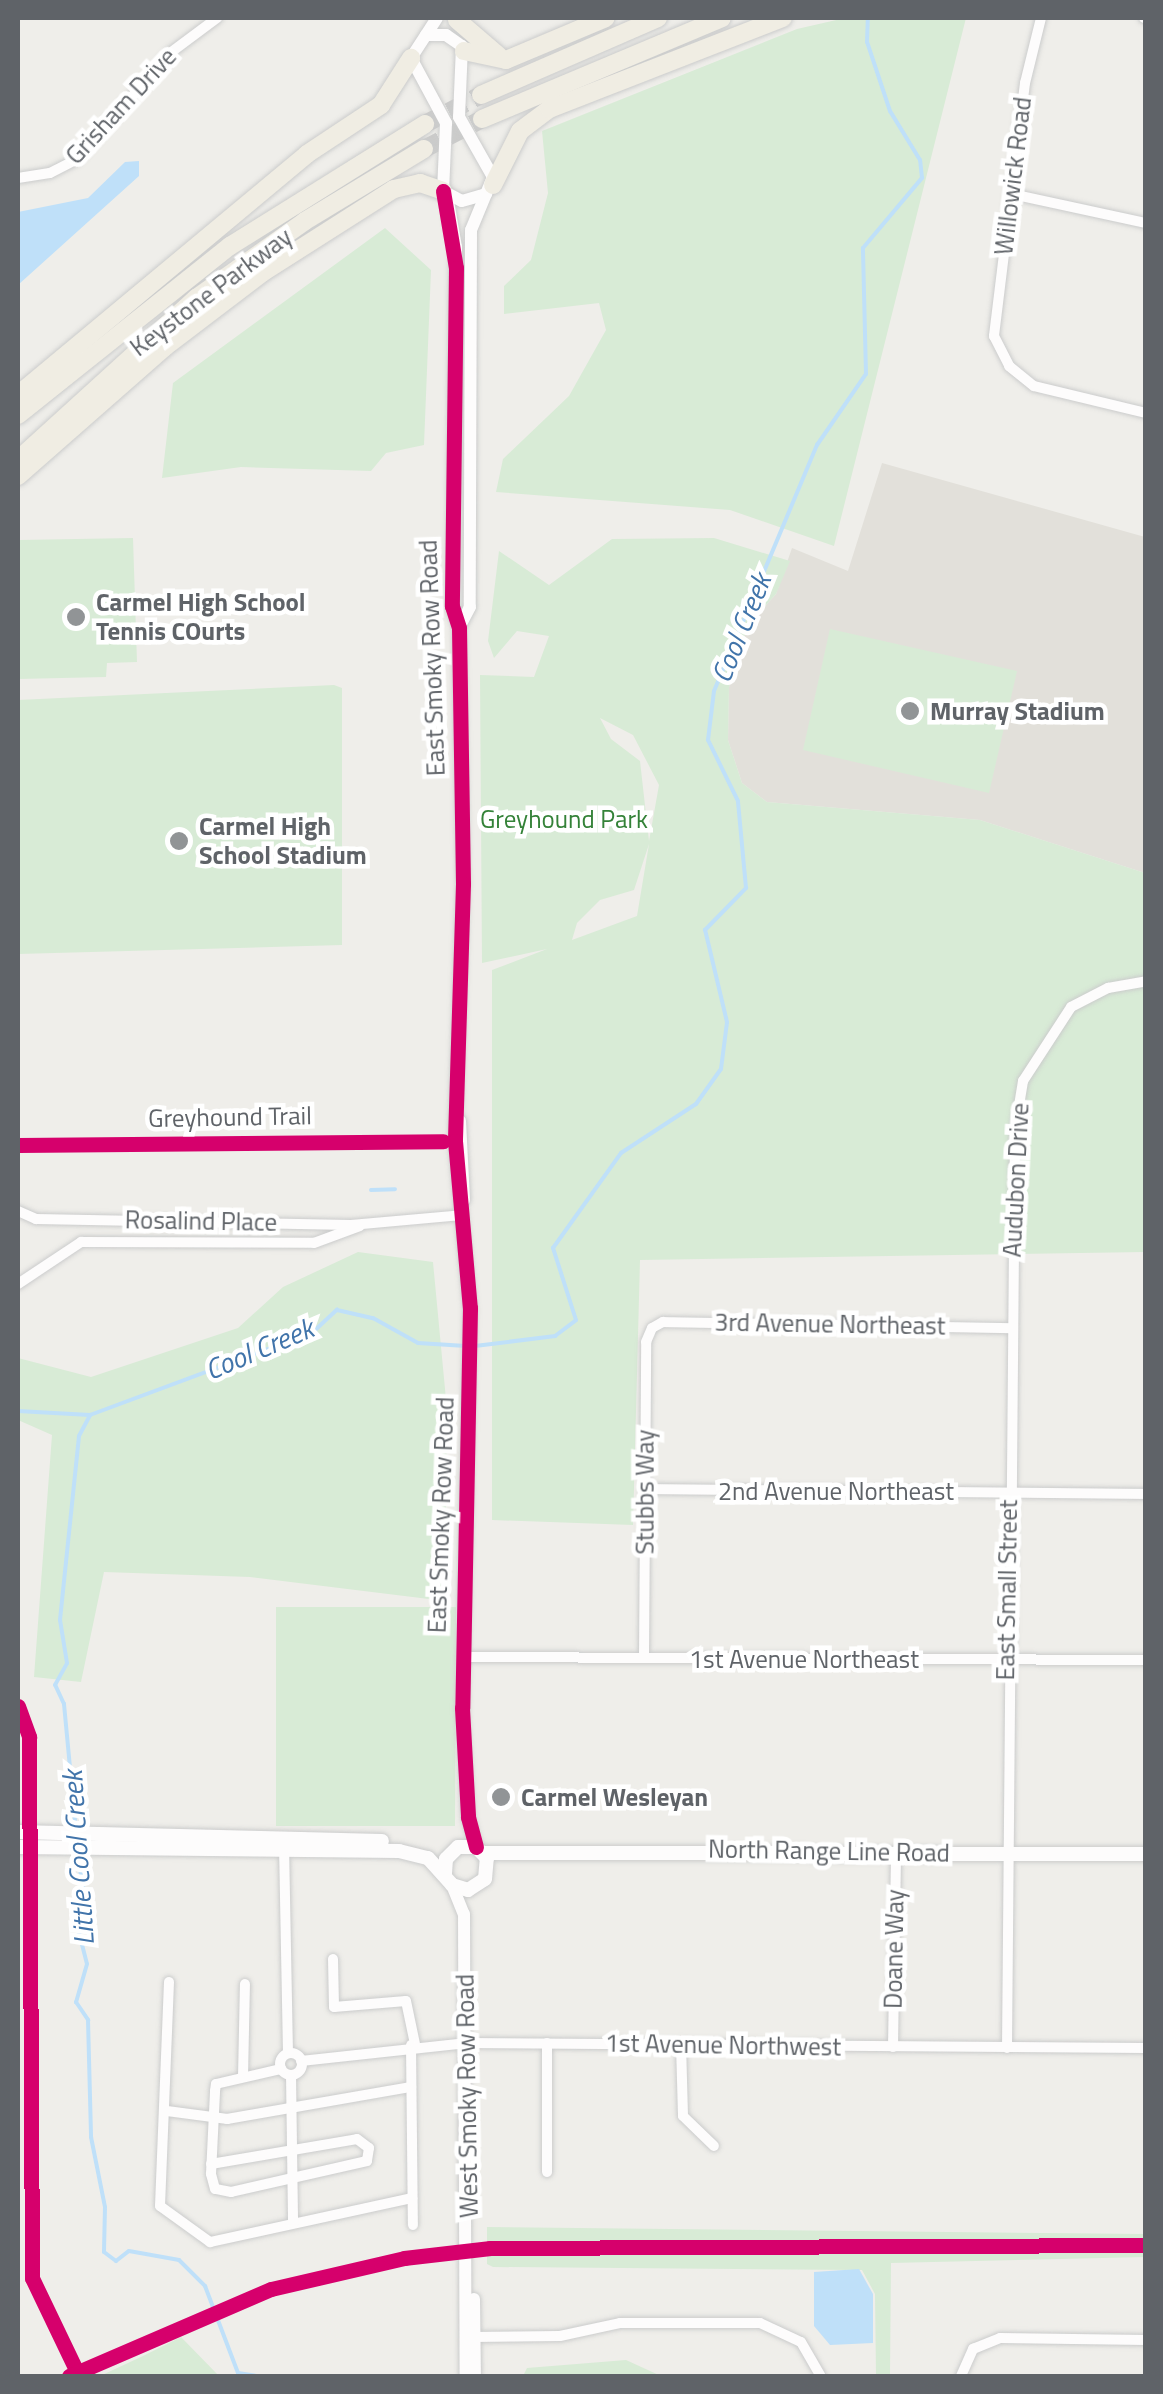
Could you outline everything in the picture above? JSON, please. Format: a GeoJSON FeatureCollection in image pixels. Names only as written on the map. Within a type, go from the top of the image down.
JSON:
{"type":"FeatureCollection","features":[{"type":"Feature","properties":{"kind":"highway"},"geometry":{"type":"LineString","coordinates":[[462,47],[484,60],[509,60],[606,18]]}},
{"type":"Feature","properties":{"kind":"highway"},"geometry":{"type":"LineString","coordinates":[[480,95],[658,18]]}},
{"type":"Feature","properties":{"kind":"highway"},"geometry":{"type":"LineString","coordinates":[[482,119],[722,18]]}},
{"type":"Feature","properties":{"kind":"highway"},"geometry":{"type":"LineString","coordinates":[[489,190],[520,131],[548,109],[783,18]]}},
{"type":"Feature","properties":{"kind":"highway"},"geometry":{"type":"LineString","coordinates":[[457,19],[486,51],[509,60]]}},
{"type":"Feature","properties":{"kind":"highway"},"geometry":{"type":"LineString","coordinates":[[18,395],[307,154],[381,104],[411,58]]}},
{"type":"Feature","properties":{"kind":"highway","name":"Keystone Parkway"},"geometry":{"type":"LineString","coordinates":[[18,415],[246,235],[425,124]]}},
{"type":"Feature","properties":{"kind":"highway","name":"Keystone Parkway"},"geometry":{"type":"LineString","coordinates":[[18,460],[134,348],[211,286],[424,149]]}},
{"type":"Feature","properties":{"kind":"highway"},"geometry":{"type":"LineString","coordinates":[[18,476],[165,346],[291,254],[394,189],[420,183],[445,194]]}},
{"type":"Feature","properties":{"kind":"main road"},"geometry":{"type":"LineString","coordinates":[[18,1832],[49,1839],[409,1852],[428,1858],[449,1880],[483,1880],[480,1850]]}},
{"type":"Feature","properties":{"kind":"main road"},"geometry":{"type":"LineString","coordinates":[[18,1847],[49,1839]]}},
{"type":"Feature","properties":{"kind":"main road"},"geometry":{"type":"LineString","coordinates":[[284,1846],[399,1842],[455,1849],[449,1880]]}},
{"type":"Feature","properties":{"kind":"main road","name":"North Range Line Road"},"geometry":{"type":"LineString","coordinates":[[455,1849],[512,1856],[560,1848],[1146,1854]]}},
{"type":"Feature","properties":{"kind":"main road","name":"North Range Line Road"},"geometry":{"type":"LineString","coordinates":[[483,1880],[512,1856]]}},
{"type":"Feature","properties":{"kind":"street","name":"Grisham Drive"},"geometry":{"type":"LineString","coordinates":[[18,178],[50,173],[76,158],[170,53],[217,18]]}},
{"type":"Feature","properties":{"kind":"street"},"geometry":{"type":"LineString","coordinates":[[411,58],[437,18]]}},
{"type":"Feature","properties":{"kind":"street","name":"Willowick Road"},"geometry":{"type":"LineString","coordinates":[[1040,18],[1016,194],[994,309],[1000,353],[1020,378],[1146,413]]}},
{"type":"Feature","properties":{"kind":"street"},"geometry":{"type":"LineString","coordinates":[[445,194],[467,201],[489,190],[488,162],[464,133],[457,110],[462,47],[457,19]]}},
{"type":"Feature","properties":{"kind":"street"},"geometry":{"type":"LineString","coordinates":[[426,35],[462,47]]}},
{"type":"Feature","properties":{"kind":"street","name":"East Smoky Row Road"},"geometry":{"type":"LineString","coordinates":[[411,58],[446,124],[445,194],[456,248],[452,606],[460,628],[459,1119],[455,1159],[470,1308],[462,1657],[468,1817],[480,1850]]}},
{"type":"Feature","properties":{"kind":"street","name":"East Smoky Row Road"},"geometry":{"type":"LineString","coordinates":[[460,628],[470,607],[471,230],[489,190]]}},
{"type":"Feature","properties":{"kind":"street"},"geometry":{"type":"LineString","coordinates":[[1016,194],[1146,223]]}},
{"type":"Feature","properties":{"kind":"street","name":"Audubon Drive"},"geometry":{"type":"LineString","coordinates":[[1009,1328],[1015,1130],[1023,1081],[1071,1008],[1108,988],[1146,981]]}},
{"type":"Feature","properties":{"kind":"street","name":"Rosalind Place"},"geometry":{"type":"LineString","coordinates":[[18,1211],[36,1219],[365,1223],[462,1215]]}},
{"type":"Feature","properties":{"kind":"street","name":"Rosalind Place"},"geometry":{"type":"LineString","coordinates":[[18,1284],[81,1242],[314,1242],[365,1223]]}},
{"type":"Feature","properties":{"kind":"street","name":"3rd Avenue Northeast"},"geometry":{"type":"LineString","coordinates":[[652,1328],[663,1322],[1009,1328]]}},
{"type":"Feature","properties":{"kind":"street","name":"Stubbs Way"},"geometry":{"type":"LineString","coordinates":[[644,1658],[646,1342],[652,1328]]}},
{"type":"Feature","properties":{"kind":"street","name":"East Small Street"},"geometry":{"type":"LineString","coordinates":[[1007,2048],[1009,1328]]}},
{"type":"Feature","properties":{"kind":"street","name":"2nd Avenue Northeast"},"geometry":{"type":"LineString","coordinates":[[646,1489],[1146,1494]]}},
{"type":"Feature","properties":{"kind":"street","name":"1st Avenue Northeast"},"geometry":{"type":"LineString","coordinates":[[462,1657],[1146,1660]]}},
{"type":"Feature","properties":{"kind":"street","name":"East Smoky Row Road"},"geometry":{"type":"LineString","coordinates":[[455,1849],[468,1817]]}},
{"type":"Feature","properties":{"kind":"street"},"geometry":{"type":"LineString","coordinates":[[284,1846],[286,2072],[291,2108],[293,2223]]}},
{"type":"Feature","properties":{"kind":"street","name":"Doane Way"},"geometry":{"type":"LineString","coordinates":[[893,2047],[896,1851]]}},
{"type":"Feature","properties":{"kind":"street","name":"West Smoky Row Road"},"geometry":{"type":"LineString","coordinates":[[449,1880],[464,1914],[469,2277],[476,2376]]}},
{"type":"Feature","properties":{"kind":"street","name":"West Smoky Row Road"},"geometry":{"type":"LineString","coordinates":[[464,1914],[483,1880]]}},
{"type":"Feature","properties":{"kind":"street"},"geometry":{"type":"LineString","coordinates":[[333,1959],[334,2007],[406,2001],[413,2045],[412,2225]]}},
{"type":"Feature","properties":{"kind":"street"},"geometry":{"type":"LineString","coordinates":[[169,1982],[167,2111],[160,2206],[210,2242],[412,2198]]}},
{"type":"Feature","properties":{"kind":"street"},"geometry":{"type":"LineString","coordinates":[[243,2077],[244,1984]]}},
{"type":"Feature","properties":{"kind":"street","name":"1st Avenue Northwest"},"geometry":{"type":"LineString","coordinates":[[302,2062],[413,2045],[467,2042],[1146,2048]]}},
{"type":"Feature","properties":{"kind":"street"},"geometry":{"type":"LineString","coordinates":[[547,2043],[548,2172]]}},
{"type":"Feature","properties":{"kind":"street"},"geometry":{"type":"LineString","coordinates":[[681,2044],[683,2116],[714,2146]]}},
{"type":"Feature","properties":{"kind":"street"},"geometry":{"type":"LineString","coordinates":[[211,2164],[357,2139],[370,2152],[360,2166],[216,2190],[211,2164],[216,2084],[286,2072],[302,2062],[288,2054]]}},
{"type":"Feature","properties":{"kind":"street"},"geometry":{"type":"LineString","coordinates":[[167,2111],[214,2118],[411,2087]]}},
{"type":"Feature","properties":{"kind":"street"},"geometry":{"type":"LineString","coordinates":[[471,2338],[548,2338],[620,2322],[752,2322],[801,2342],[821,2376]]}},
{"type":"Feature","properties":{"kind":"street","name":"West Smoky Row Road"},"geometry":{"type":"LineString","coordinates":[[466,2376],[471,2338]]}},
{"type":"Feature","properties":{"kind":"street"},"geometry":{"type":"LineString","coordinates":[[961,2376],[973,2349],[1000,2338],[1146,2340]]}},
{"type":"Feature","properties":{"kind":"shaded area"},"geometry":{"type":"Polygon","coordinates":[[[882,463],[1145,537],[1145,873],[980,820],[767,802],[742,783],[728,740],[729,687],[748,625],[776,594],[792,548],[848,571],[882,463]]]}},
{"type":"Feature","properties":{"kind":"green space"},"geometry":{"type":"Polygon","coordinates":[[[845,18],[966,18],[834,546],[730,510],[496,492],[503,459],[569,396],[606,330],[599,303],[504,314],[504,286],[531,260],[548,193],[542,131],[797,29],[845,18]]]}},
{"type":"Feature","properties":{"kind":"green space"},"geometry":{"type":"Polygon","coordinates":[[[385,228],[431,270],[424,445],[386,453],[371,471],[241,467],[162,478],[173,383],[385,228]]]}},
{"type":"Feature","properties":{"kind":"green space","name":"Carmel High School Tennis COurts"},"geometry":{"type":"Polygon","coordinates":[[[133,538],[137,662],[107,663],[106,677],[18,679],[19,540],[133,538]]]}},
{"type":"Feature","properties":{"kind":"green space","name":"Greyhound Park"},"geometry":{"type":"Polygon","coordinates":[[[714,538],[790,561],[776,594],[748,625],[729,687],[728,740],[742,783],[767,802],[980,820],[1145,873],[1145,1252],[640,1260],[633,1525],[492,1520],[492,970],[547,949],[482,963],[480,675],[534,677],[549,636],[517,631],[494,658],[488,641],[499,551],[549,585],[612,539],[714,538]],[[600,718],[611,739],[640,761],[649,841],[659,785],[633,735],[600,718]],[[649,844],[634,890],[600,900],[577,923],[572,940],[637,916],[649,844]]]}},
{"type":"Feature","properties":{"kind":"green space","name":"Murray Stadium"},"geometry":{"type":"Polygon","coordinates":[[[830,629],[1017,671],[989,793],[803,750],[830,629]]]}},
{"type":"Feature","properties":{"kind":"green space","name":"Carmel High School Stadium"},"geometry":{"type":"Polygon","coordinates":[[[334,685],[342,688],[342,945],[18,954],[18,700],[334,685]]]}},
{"type":"Feature","properties":{"kind":"green space"},"geometry":{"type":"Polygon","coordinates":[[[358,1252],[433,1262],[447,1410],[445,1601],[250,1577],[104,1572],[81,1682],[34,1677],[52,1435],[18,1420],[18,1358],[91,1377],[238,1328],[283,1287],[358,1252]]]}},
{"type":"Feature","properties":{"kind":"green space"},"geometry":{"type":"Polygon","coordinates":[[[276,1607],[456,1607],[455,1826],[276,1826],[276,1607]]]}},
{"type":"Feature","properties":{"kind":"green space"},"geometry":{"type":"Polygon","coordinates":[[[487,2227],[1145,2234],[1146,2257],[891,2263],[890,2376],[876,2376],[875,2294],[862,2270],[493,2267],[487,2264],[487,2227]]]}},
{"type":"Feature","properties":{"kind":"green space"},"geometry":{"type":"Polygon","coordinates":[[[181,2337],[219,2376],[100,2376],[143,2356],[181,2337]]]}},
{"type":"Feature","properties":{"kind":"green space"},"geometry":{"type":"Polygon","coordinates":[[[626,2360],[661,2376],[523,2376],[527,2368],[626,2360]]]}},
{"type":"Feature","properties":{"kind":"water"},"geometry":{"type":"Polygon","coordinates":[[[139,161],[139,176],[18,285],[18,212],[88,198],[125,162],[139,161]]]}},
{"type":"Feature","properties":{"kind":"water"},"geometry":{"type":"Polygon","coordinates":[[[859,2269],[873,2294],[873,2343],[830,2345],[814,2326],[814,2272],[859,2269]]]}},
{"type":"Feature","properties":{"kind":"waterway","name":"Cool Creek"},"geometry":{"type":"LineString","coordinates":[[475,1346],[555,1336],[576,1320],[553,1248],[621,1153],[696,1104],[721,1069],[727,1022],[705,930],[746,888],[738,801],[708,740],[714,691],[817,445],[866,374],[863,248],[922,178],[920,160],[890,111],[867,42],[868,18]]}},
{"type":"Feature","properties":{"kind":"waterway"},"geometry":{"type":"LineString","coordinates":[[371,1190],[395,1189]]}},
{"type":"Feature","properties":{"kind":"waterway","name":"Cool Creek"},"geometry":{"type":"LineString","coordinates":[[18,1411],[90,1415],[313,1332],[337,1310],[373,1318],[418,1343],[466,1346]]}},
{"type":"Feature","properties":{"kind":"waterway","name":"Little Cool Creek"},"geometry":{"type":"LineString","coordinates":[[76,1831],[64,1704],[55,1685],[67,1663],[60,1620],[79,1436],[90,1415]]}},
{"type":"Feature","properties":{"kind":"waterway","name":"Little Cool Creek"},"geometry":{"type":"LineString","coordinates":[[77,1851],[86,1905],[77,1925],[87,1964],[76,2002],[88,2020],[91,2137],[105,2207],[104,2252],[116,2261],[129,2251],[179,2260],[205,2286],[238,2373],[258,2376]]}},
{"type":"Feature","properties":{"kind":"tunnel"},"geometry":{"type":"LineString","coordinates":[[425,124],[481,95]]}},
{"type":"Feature","properties":{"kind":"tunnel"},"geometry":{"type":"LineString","coordinates":[[424,149],[482,119]]}},
{"type":"Feature","properties":{"kind":"cycle path"},"geometry":{"type":"LineString","coordinates":[[443,191],[456,268],[452,606],[459,628],[463,884],[455,1141],[470,1308],[462,1708],[468,1817],[476,1847]]}},
{"type":"Feature","properties":{"kind":"cycle path","name":"Greyhound Trail"},"geometry":{"type":"LineString","coordinates":[[18,1145],[443,1141]]}},
{"type":"Feature","properties":{"kind":"cycle path"},"geometry":{"type":"LineString","coordinates":[[18,1706],[29,1737],[32,2278],[77,2372]]}},
{"type":"Feature","properties":{"kind":"cycle path"},"geometry":{"type":"LineString","coordinates":[[69,2376],[271,2289],[404,2258],[490,2248],[1146,2245]]}},
{"type":"Feature","properties":{"kind":"place","name":"Carmel High School Tennis COurts"},"geometry":{"type":"Point","coordinates":[76,617]}},
{"type":"Feature","properties":{"kind":"place","name":"Murray Stadium"},"geometry":{"type":"Point","coordinates":[910,711]}},
{"type":"Feature","properties":{"kind":"place","name":"Carmel High School Stadium"},"geometry":{"type":"Point","coordinates":[179,841]}},
{"type":"Feature","properties":{"kind":"place","name":"Carmel Wesleyan"},"geometry":{"type":"Point","coordinates":[501,1797]}}]}
